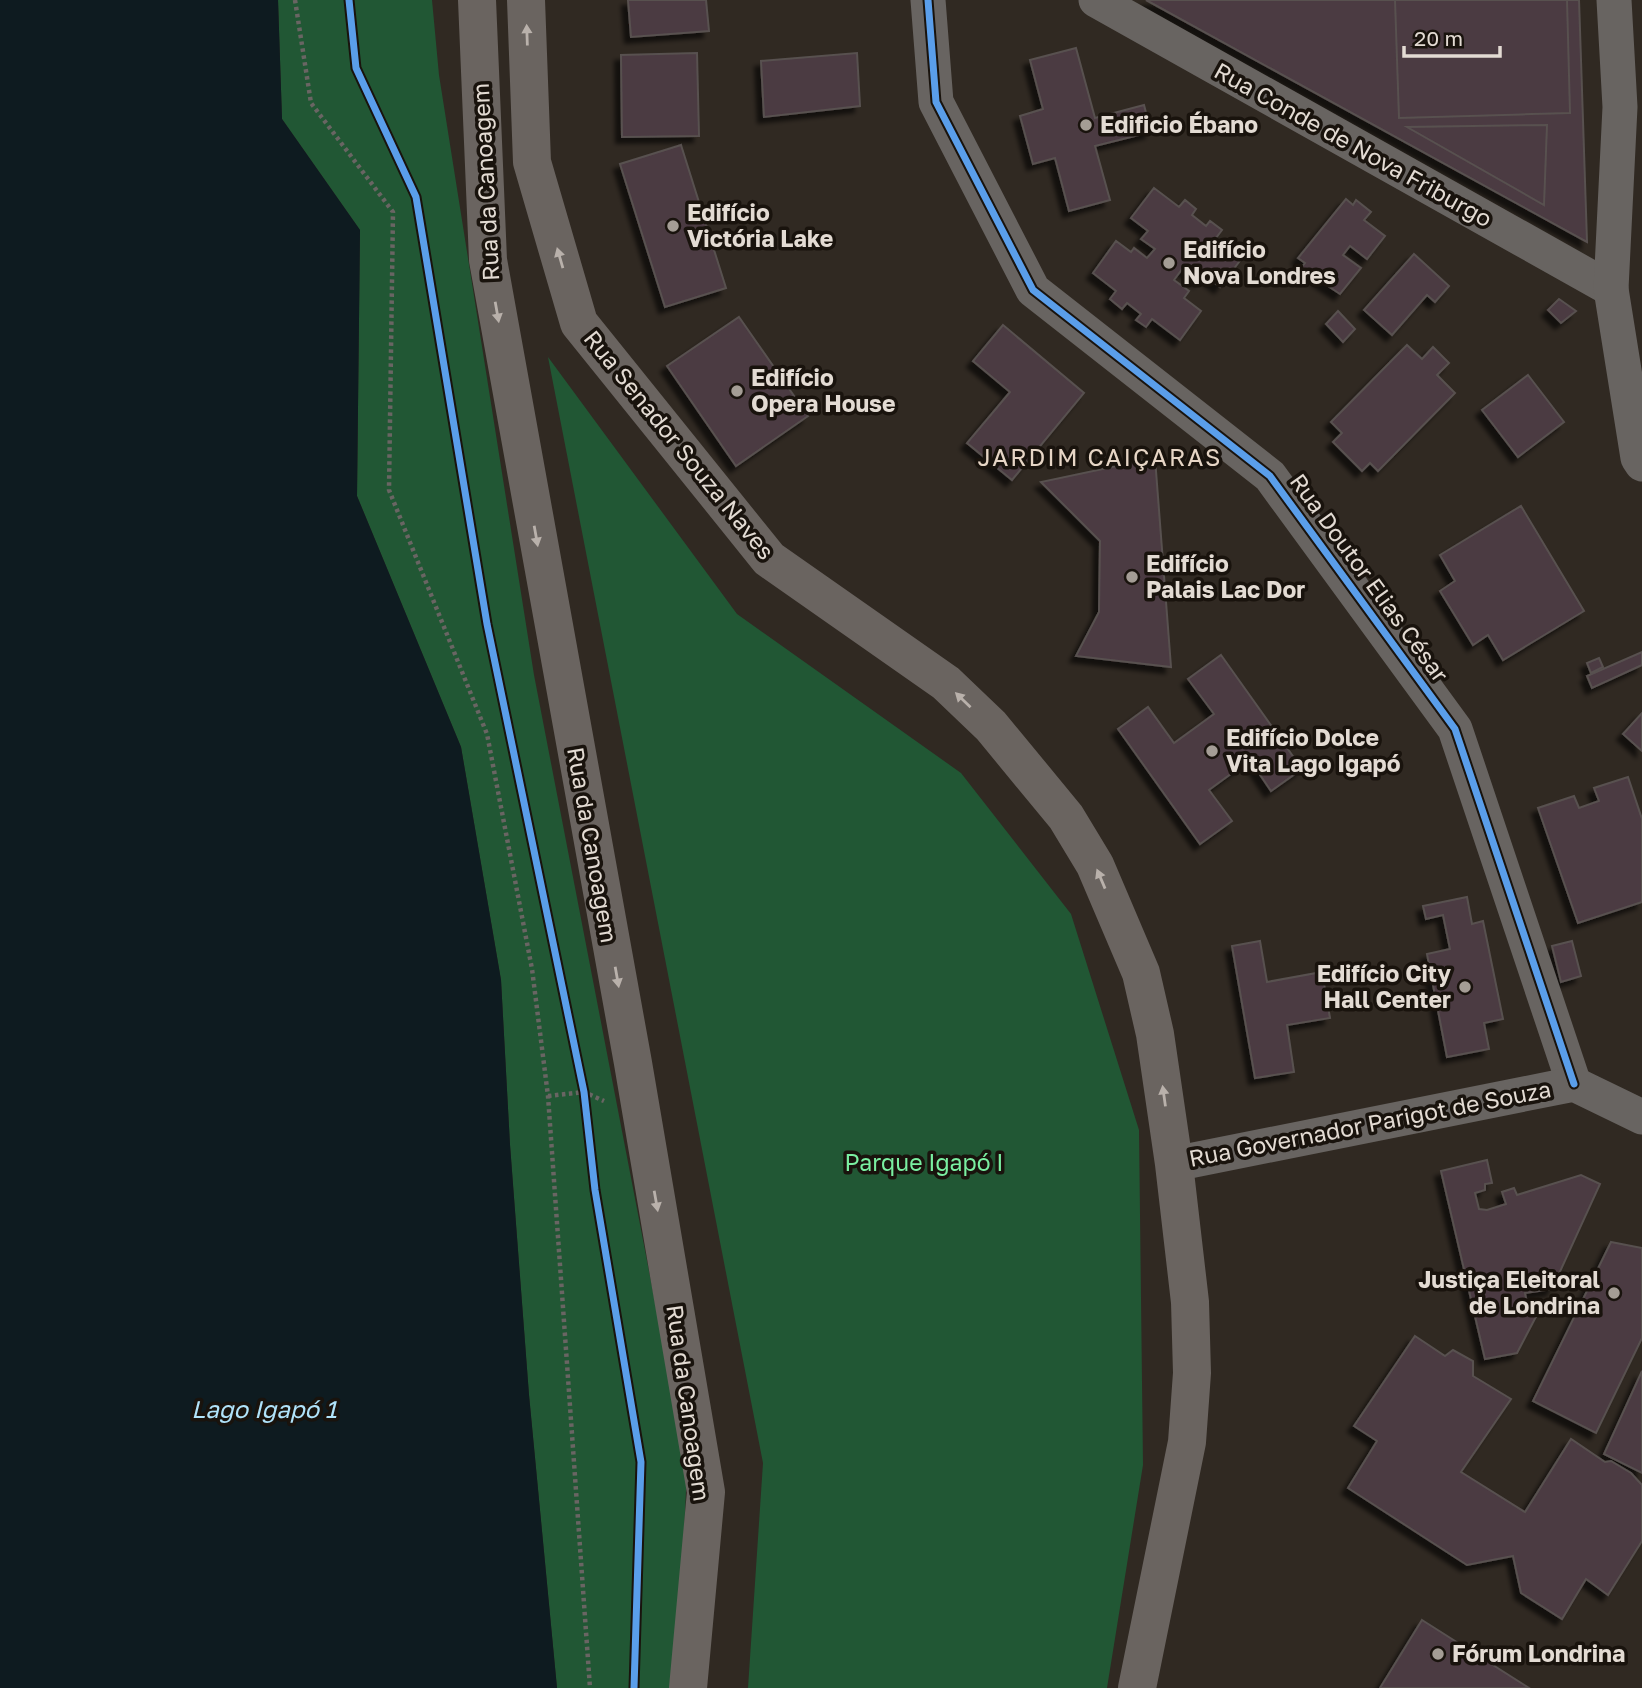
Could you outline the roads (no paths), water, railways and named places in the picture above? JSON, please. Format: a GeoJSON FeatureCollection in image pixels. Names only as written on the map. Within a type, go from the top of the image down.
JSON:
{"type":"FeatureCollection","features":[{"type":"Feature","properties":{"kind":"main road","name":"Rua da Canoagem"},"geometry":{"type":"LineString","coordinates":[[477,0],[488,260],[706,1492],[688,1688]]}},
{"type":"Feature","properties":{"kind":"main road","name":"Rua Senador Souza Naves"},"geometry":{"type":"LineString","coordinates":[[526,0],[532,162],[579,323],[769,559],[946,683],[991,726],[1066,817],[1095,865],[1141,973],[1156,1034],[1174,1164],[1190,1302],[1192,1373],[1187,1442],[1137,1688]]}},
{"type":"Feature","properties":{"kind":"street","name":"Rua Doutor Elias César"},"geometry":{"type":"LineString","coordinates":[[928,0],[936,102],[1033,290],[1270,476],[1455,729],[1574,1084]]}},
{"type":"Feature","properties":{"kind":"street","name":"Rua Conde de Nova Friburgo"},"geometry":{"type":"LineString","coordinates":[[1096,0],[1611,289]]}},
{"type":"Feature","properties":{"kind":"street"},"geometry":{"type":"LineString","coordinates":[[1614,0],[1631,114],[1611,289],[1638,458],[1642,464]]}},
{"type":"Feature","properties":{"kind":"street","name":"Rua Governador Parigot de Souza"},"geometry":{"type":"LineString","coordinates":[[1174,1164],[1574,1084],[1642,1116]]}},
{"type":"Feature","properties":{"kind":"water","name":"Lago Igapó 1"},"geometry":{"type":"Polygon","coordinates":[[[0,0],[278,0],[282,119],[360,230],[357,496],[461,747],[501,980],[510,1145],[529,1395],[557,1688],[0,1688],[0,0]]]}},
{"type":"Feature","properties":{"kind":"place","name":"Edificio Ébano"},"geometry":{"type":"Point","coordinates":[1086,125]}},
{"type":"Feature","properties":{"kind":"place","name":"Edifício Victória Lake"},"geometry":{"type":"Point","coordinates":[673,226]}},
{"type":"Feature","properties":{"kind":"place","name":"Edifício Nova Londres"},"geometry":{"type":"Point","coordinates":[1169,263]}},
{"type":"Feature","properties":{"kind":"place","name":"Edifício Opera House"},"geometry":{"type":"Point","coordinates":[737,391]}},
{"type":"Feature","properties":{"kind":"place","name":"Edifício Palais Lac Dor"},"geometry":{"type":"Point","coordinates":[1132,577]}},
{"type":"Feature","properties":{"kind":"place","name":"Edifício Dolce Vita Lago Igapó"},"geometry":{"type":"Point","coordinates":[1212,751]}},
{"type":"Feature","properties":{"kind":"place","name":"Edifício City Hall Center"},"geometry":{"type":"Point","coordinates":[1465,987]}},
{"type":"Feature","properties":{"kind":"place","name":"Justiça Eleitoral de Londrina"},"geometry":{"type":"Point","coordinates":[1614,1293]}},
{"type":"Feature","properties":{"kind":"place","name":"Fórum Londrina"},"geometry":{"type":"Point","coordinates":[1438,1654]}},
{"type":"Feature","properties":{"kind":"district","name":"JARDIM CAIÇARAS"},"geometry":{"type":"Point","coordinates":[1100,458]}},
{"type":"Feature","properties":{"kind":"park label","name":"Parque Igapó I"},"geometry":{"type":"Point","coordinates":[924,1163]}}]}
